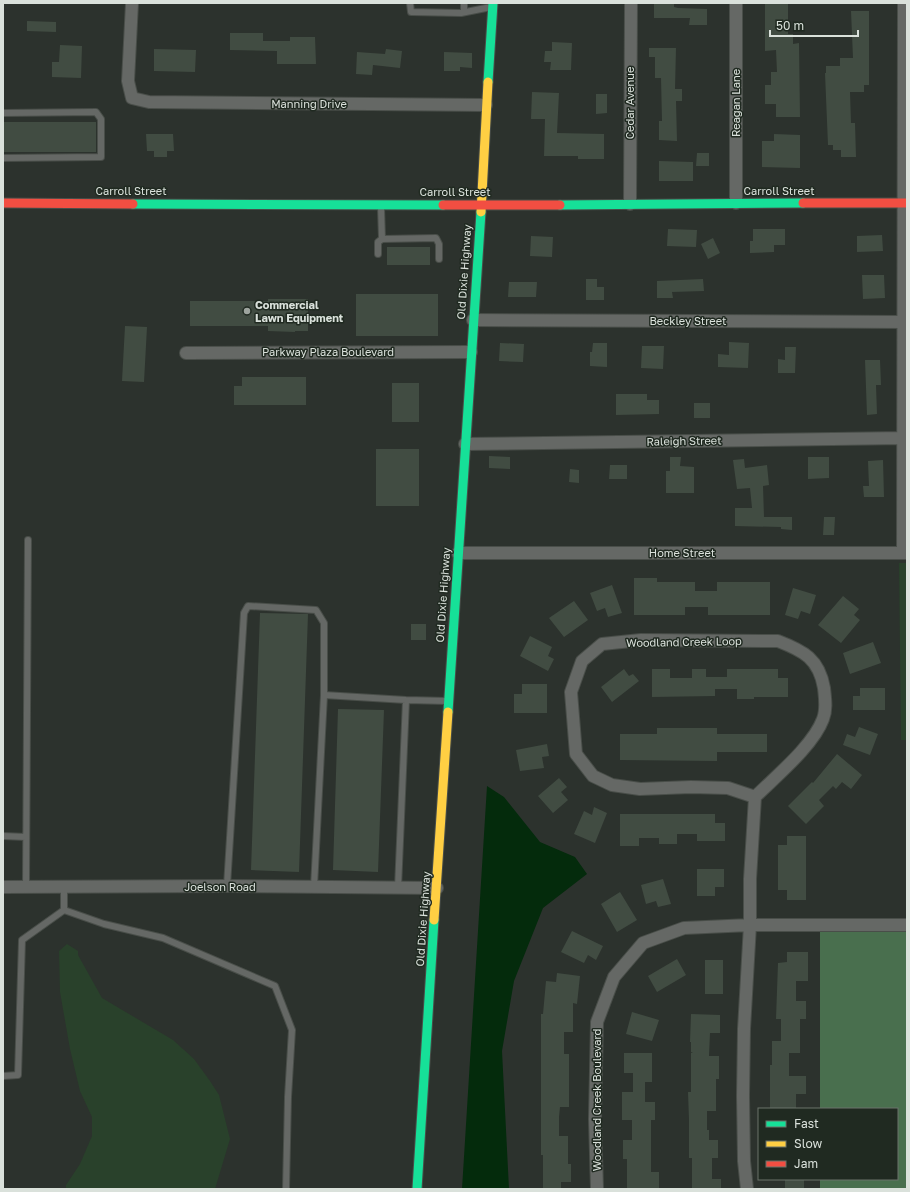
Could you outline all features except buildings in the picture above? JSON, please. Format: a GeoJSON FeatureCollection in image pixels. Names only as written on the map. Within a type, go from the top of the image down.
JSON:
{"type":"FeatureCollection","features":[{"type":"Feature","properties":{"kind":"street","name":"Manning Drive"},"geometry":{"type":"LineString","coordinates":[[132,3],[128,81],[132,98],[149,102],[486,105]]}},
{"type":"Feature","properties":{"kind":"street","name":"Cedar Avenue"},"geometry":{"type":"LineString","coordinates":[[630,204],[631,3]]}},
{"type":"Feature","properties":{"kind":"street","name":"Reagan Lane"},"geometry":{"type":"LineString","coordinates":[[736,3],[736,203]]}},
{"type":"Feature","properties":{"kind":"street"},"geometry":{"type":"LineString","coordinates":[[904,3],[906,32],[906,203],[903,438],[905,553]]}},
{"type":"Feature","properties":{"kind":"street","name":"Old Dixie Highway"},"geometry":{"type":"LineString","coordinates":[[417,1189],[493,5]]}},
{"type":"Feature","properties":{"kind":"street","name":"Carroll Street"},"geometry":{"type":"LineString","coordinates":[[3,203],[481,205],[906,203]]}},
{"type":"Feature","properties":{"kind":"street","name":"Beckley Street"},"geometry":{"type":"LineString","coordinates":[[473,320],[904,322]]}},
{"type":"Feature","properties":{"kind":"street","name":"Parkway Plaza Boulevard"},"geometry":{"type":"LineString","coordinates":[[186,353],[471,352]]}},
{"type":"Feature","properties":{"kind":"street","name":"Raleigh Street"},"geometry":{"type":"LineString","coordinates":[[465,444],[903,438]]}},
{"type":"Feature","properties":{"kind":"street","name":"Home Street"},"geometry":{"type":"LineString","coordinates":[[458,553],[905,553]]}},
{"type":"Feature","properties":{"kind":"street","name":"Woodland Creek Loop"},"geometry":{"type":"LineString","coordinates":[[641,640],[778,641],[796,648],[810,657],[818,667],[823,682],[826,702],[824,718],[810,743],[755,797],[728,788],[640,788],[612,785],[593,776],[576,754],[571,692],[582,661],[602,644],[641,640]]}},
{"type":"Feature","properties":{"kind":"street"},"geometry":{"type":"LineString","coordinates":[[747,1189],[744,1161],[742,1096],[750,925],[750,879],[755,797]]}},
{"type":"Feature","properties":{"kind":"street","name":"Joelson Road"},"geometry":{"type":"LineString","coordinates":[[3,887],[227,886],[437,888]]}},
{"type":"Feature","properties":{"kind":"street","name":"Woodland Creek Boulevard"},"geometry":{"type":"LineString","coordinates":[[597,1189],[595,1119],[597,1022],[614,977],[643,944],[684,928],[750,925],[907,926]]}},
{"type":"Feature","properties":{"kind":"lane"},"geometry":{"type":"LineString","coordinates":[[410,3],[411,12],[464,12],[493,5]]}},
{"type":"Feature","properties":{"kind":"lane"},"geometry":{"type":"LineString","coordinates":[[464,3],[464,12]]}},
{"type":"Feature","properties":{"kind":"lane"},"geometry":{"type":"LineString","coordinates":[[3,113],[96,112],[101,119],[100,157],[3,158]]}},
{"type":"Feature","properties":{"kind":"lane"},"geometry":{"type":"LineString","coordinates":[[381,204],[382,239]]}},
{"type":"Feature","properties":{"kind":"lane"},"geometry":{"type":"LineString","coordinates":[[378,254],[378,242],[382,239],[436,238],[439,244],[439,259]]}},
{"type":"Feature","properties":{"kind":"lane"},"geometry":{"type":"LineString","coordinates":[[26,886],[28,540]]}},
{"type":"Feature","properties":{"kind":"lane"},"geometry":{"type":"LineString","coordinates":[[227,886],[244,613],[248,606],[316,610],[324,623],[324,695],[314,887]]}},
{"type":"Feature","properties":{"kind":"lane"},"geometry":{"type":"LineString","coordinates":[[324,695],[448,701]]}},
{"type":"Feature","properties":{"kind":"lane"},"geometry":{"type":"LineString","coordinates":[[398,888],[406,700]]}},
{"type":"Feature","properties":{"kind":"lane"},"geometry":{"type":"LineString","coordinates":[[3,836],[26,837]]}},
{"type":"Feature","properties":{"kind":"lane"},"geometry":{"type":"LineString","coordinates":[[64,886],[64,910]]}},
{"type":"Feature","properties":{"kind":"lane"},"geometry":{"type":"LineString","coordinates":[[3,1076],[18,1075],[22,940],[64,910]]}},
{"type":"Feature","properties":{"kind":"lane"},"geometry":{"type":"LineString","coordinates":[[64,910],[104,924],[163,938],[275,986],[292,1030],[288,1097],[286,1189]]}},
{"type":"Feature","properties":{"kind":"shaded area"},"geometry":{"type":"Polygon","coordinates":[[[899,563],[907,563],[907,740],[901,740],[899,563]]]}},
{"type":"Feature","properties":{"kind":"shaded area"},"geometry":{"type":"Polygon","coordinates":[[[487,786],[504,797],[540,842],[575,857],[587,874],[543,908],[514,981],[502,1051],[509,1189],[462,1189],[487,786]]]}},
{"type":"Feature","properties":{"kind":"shaded area"},"geometry":{"type":"Polygon","coordinates":[[[820,932],[907,932],[907,1189],[820,1189],[820,1180],[898,1180],[898,1108],[820,1108],[820,932]]]}},
{"type":"Feature","properties":{"kind":"shaded area"},"geometry":{"type":"Polygon","coordinates":[[[67,944],[78,951],[78,955],[102,998],[173,1040],[194,1059],[219,1095],[230,1139],[215,1189],[66,1189],[66,1185],[80,1164],[92,1136],[92,1117],[80,1091],[70,1049],[60,992],[59,951],[67,944]]]}},
{"type":"Feature","properties":{"kind":"traffic: fast"},"geometry":{"type":"LineString","coordinates":[[488,82],[493,3]]}},
{"type":"Feature","properties":{"kind":"traffic: fast"},"geometry":{"type":"LineString","coordinates":[[560,205],[803,203]]}},
{"type":"Feature","properties":{"kind":"traffic: fast"},"geometry":{"type":"LineString","coordinates":[[133,204],[443,205]]}},
{"type":"Feature","properties":{"kind":"traffic: fast"},"geometry":{"type":"LineString","coordinates":[[448,712],[481,212]]}},
{"type":"Feature","properties":{"kind":"traffic: fast"},"geometry":{"type":"LineString","coordinates":[[417,1189],[434,920]]}},
{"type":"Feature","properties":{"kind":"traffic: slow"},"geometry":{"type":"LineString","coordinates":[[481,212],[488,82]]}},
{"type":"Feature","properties":{"kind":"traffic: slow"},"geometry":{"type":"LineString","coordinates":[[434,920],[448,712]]}},
{"type":"Feature","properties":{"kind":"traffic: jam"},"geometry":{"type":"LineString","coordinates":[[3,203],[133,204]]}},
{"type":"Feature","properties":{"kind":"traffic: jam"},"geometry":{"type":"LineString","coordinates":[[803,203],[907,203]]}},
{"type":"Feature","properties":{"kind":"traffic: jam"},"geometry":{"type":"LineString","coordinates":[[443,205],[560,205]]}},
{"type":"Feature","properties":{"kind":"place","name":"Commercial Lawn Equipment"},"geometry":{"type":"Point","coordinates":[247,311]}}]}
